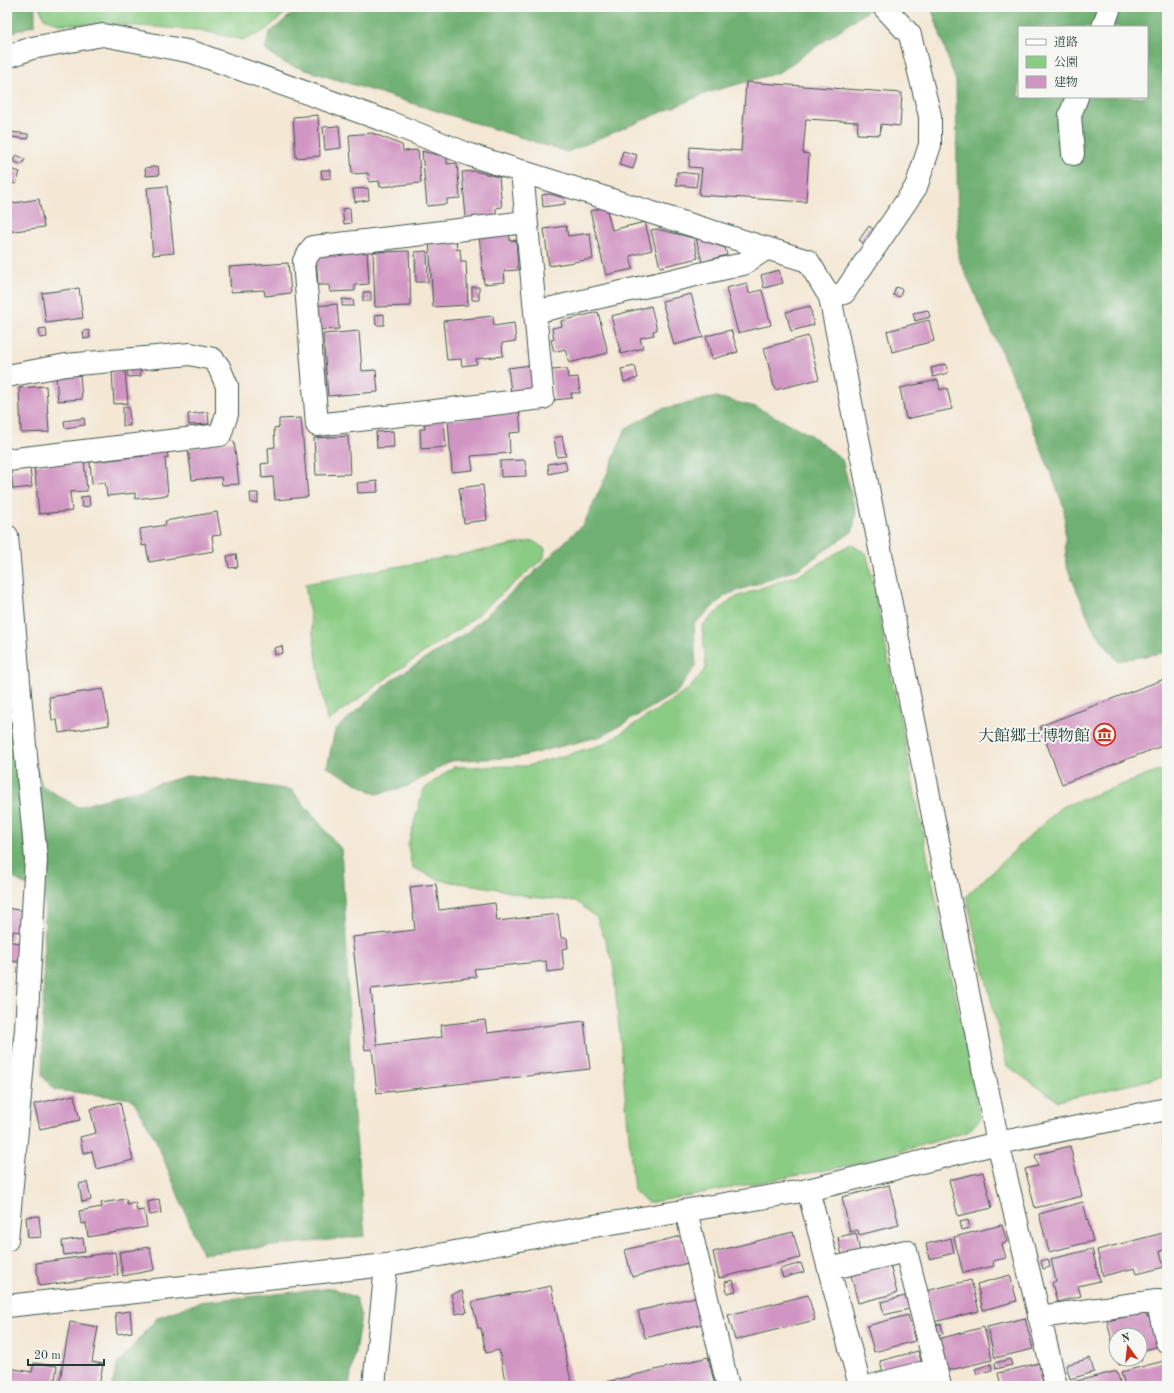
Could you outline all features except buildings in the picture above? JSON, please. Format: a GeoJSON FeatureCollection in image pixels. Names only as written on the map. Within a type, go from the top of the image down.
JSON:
{"type":"FeatureCollection","features":[{"type":"Feature","properties":{"kind":"street"},"geometry":{"type":"LineString","coordinates":[[830,297],[844,293],[916,186],[930,146],[930,116],[910,35],[884,7]]}},
{"type":"Feature","properties":{"kind":"street"},"geometry":{"type":"LineString","coordinates":[[1103,26],[1110,7]]}},
{"type":"Feature","properties":{"kind":"street"},"geometry":{"type":"LineString","coordinates":[[7,57],[32,48],[103,35],[192,52],[391,123],[470,155],[808,261],[830,297],[998,1143],[1056,1386]]}},
{"type":"Feature","properties":{"kind":"street"},"geometry":{"type":"LineString","coordinates":[[1073,154],[1070,115],[1077,98]]}},
{"type":"Feature","properties":{"kind":"street"},"geometry":{"type":"LineString","coordinates":[[522,171],[543,398],[317,424],[304,261],[313,247],[526,222]]}},
{"type":"Feature","properties":{"kind":"street"},"geometry":{"type":"LineString","coordinates":[[535,312],[743,264],[767,248]]}},
{"type":"Feature","properties":{"kind":"street"},"geometry":{"type":"LineString","coordinates":[[7,376],[66,365],[190,354],[213,359],[220,367],[227,386],[227,414],[220,435],[7,460]]}},
{"type":"Feature","properties":{"kind":"street"},"geometry":{"type":"LineString","coordinates":[[7,536],[36,859],[26,1029],[7,1240]]}},
{"type":"Feature","properties":{"kind":"street"},"geometry":{"type":"LineString","coordinates":[[7,1306],[386,1265],[588,1227],[808,1190],[998,1143],[1167,1109]]}},
{"type":"Feature","properties":{"kind":"street"},"geometry":{"type":"LineString","coordinates":[[808,1190],[860,1386]]}},
{"type":"Feature","properties":{"kind":"street"},"geometry":{"type":"LineString","coordinates":[[686,1211],[728,1386]]}},
{"type":"Feature","properties":{"kind":"street"},"geometry":{"type":"LineString","coordinates":[[829,1269],[906,1251],[938,1378],[871,1386]]}},
{"type":"Feature","properties":{"kind":"street"},"geometry":{"type":"LineString","coordinates":[[374,1386],[386,1265]]}},
{"type":"Feature","properties":{"kind":"street"},"geometry":{"type":"LineString","coordinates":[[1040,1317],[1162,1302],[1167,1342]]}},
{"type":"Feature","properties":{"kind":"green space"},"geometry":{"type":"Polygon","coordinates":[[[7,7],[35,7],[35,25],[7,34],[7,7]]]}},
{"type":"Feature","properties":{"kind":"green space"},"geometry":{"type":"Polygon","coordinates":[[[39,7],[293,7],[263,32],[244,40],[199,30],[123,25],[58,24],[44,18],[39,7]]]}},
{"type":"Feature","properties":{"kind":"green space"},"geometry":{"type":"Polygon","coordinates":[[[300,7],[873,7],[778,73],[710,92],[567,152],[284,63],[265,50],[269,33],[300,7]]]}},
{"type":"Feature","properties":{"kind":"green space"},"geometry":{"type":"Polygon","coordinates":[[[931,7],[1167,7],[1167,652],[1117,661],[1092,626],[1066,565],[1064,507],[1014,380],[958,257],[956,82],[931,7]]]}},
{"type":"Feature","properties":{"kind":"green space"},"geometry":{"type":"Polygon","coordinates":[[[716,397],[756,407],[809,434],[842,459],[856,512],[853,531],[798,569],[726,595],[694,624],[696,666],[676,693],[602,736],[519,757],[450,761],[409,786],[376,794],[327,767],[335,730],[393,679],[466,633],[531,575],[584,523],[607,474],[626,428],[661,409],[716,397]]]}},
{"type":"Feature","properties":{"kind":"green space"},"geometry":{"type":"Polygon","coordinates":[[[533,541],[545,549],[544,558],[465,625],[395,672],[327,722],[305,584],[533,541]]]}},
{"type":"Feature","properties":{"kind":"green space"},"geometry":{"type":"Polygon","coordinates":[[[851,544],[867,554],[980,1119],[968,1132],[848,1166],[648,1203],[634,1191],[613,963],[597,918],[576,901],[530,897],[493,888],[439,880],[412,867],[408,845],[423,790],[453,767],[527,766],[604,744],[689,689],[706,668],[702,626],[731,599],[805,572],[851,544]]]}},
{"type":"Feature","properties":{"kind":"green space"},"geometry":{"type":"Polygon","coordinates":[[[7,681],[42,786],[78,807],[190,775],[292,790],[341,849],[346,931],[351,1082],[365,1236],[202,1254],[156,1140],[132,1099],[55,1090],[42,1076],[45,896],[7,875],[7,681]]]}},
{"type":"Feature","properties":{"kind":"green space"},"geometry":{"type":"Polygon","coordinates":[[[1167,768],[1167,1076],[1058,1101],[1007,1066],[966,896],[1061,807],[1167,768]]]}},
{"type":"Feature","properties":{"kind":"green space"},"geometry":{"type":"Polygon","coordinates":[[[333,1288],[356,1298],[361,1317],[349,1386],[112,1386],[117,1365],[158,1317],[200,1302],[333,1288]]]}},
{"type":"Feature","properties":{"kind":"place","name":"大館郷土博物館"},"geometry":{"type":"Point","coordinates":[1105,735]}}]}
